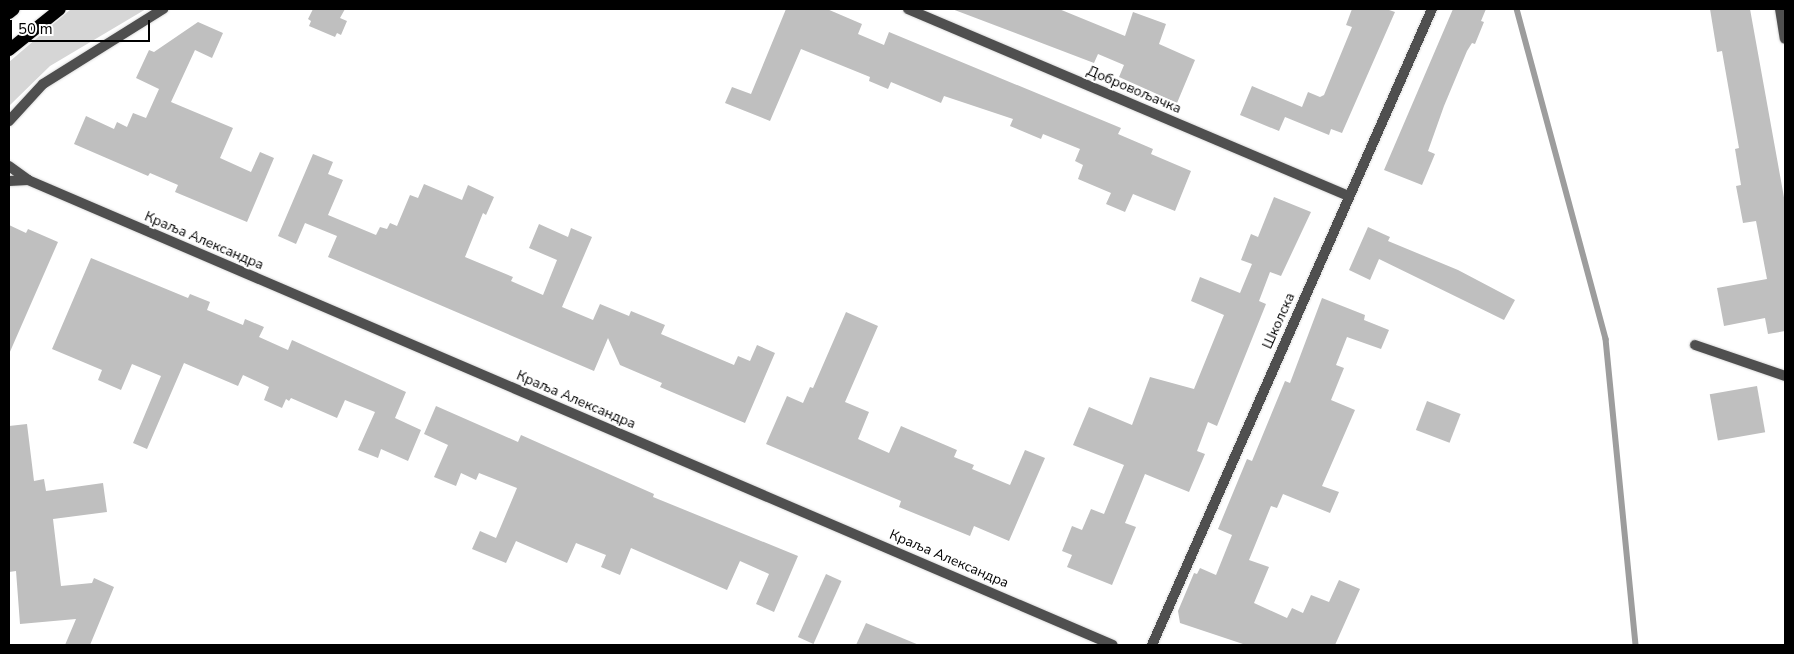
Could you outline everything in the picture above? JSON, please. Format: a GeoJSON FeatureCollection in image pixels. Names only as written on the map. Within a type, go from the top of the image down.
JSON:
{"type":"FeatureCollection","features":[{"type":"Feature","properties":{"kind":"main road"},"geometry":{"type":"LineString","coordinates":[[9,13],[14,9]]}},
{"type":"Feature","properties":{"kind":"main road"},"geometry":{"type":"LineString","coordinates":[[9,50],[60,9]]}},
{"type":"Feature","properties":{"kind":"street"},"geometry":{"type":"LineString","coordinates":[[9,122],[22,103],[49,79],[163,9]]}},
{"type":"Feature","properties":{"kind":"street","name":"Добровољачка"},"geometry":{"type":"LineString","coordinates":[[908,9],[1349,196]]}},
{"type":"Feature","properties":{"kind":"street","name":"Школска"},"geometry":{"type":"LineString","coordinates":[[1152,645],[1432,9]]}},
{"type":"Feature","properties":{"kind":"street"},"geometry":{"type":"LineString","coordinates":[[1780,9],[1785,40]]}},
{"type":"Feature","properties":{"kind":"street"},"geometry":{"type":"LineString","coordinates":[[9,166],[28,180]]}},
{"type":"Feature","properties":{"kind":"street"},"geometry":{"type":"LineString","coordinates":[[9,180],[28,180]]}},
{"type":"Feature","properties":{"kind":"street","name":"Краља Александра"},"geometry":{"type":"LineString","coordinates":[[28,180],[1113,645]]}},
{"type":"Feature","properties":{"kind":"street"},"geometry":{"type":"LineString","coordinates":[[1695,345],[1785,376]]}},
{"type":"Feature","properties":{"kind":"shaded area"},"geometry":{"type":"Polygon","coordinates":[[[71,9],[146,9],[50,66],[9,106],[9,62],[71,9]]]}},
{"type":"Feature","properties":{"kind":"building"},"geometry":{"type":"Polygon","coordinates":[[[313,9],[345,9],[340,18],[347,21],[341,35],[337,33],[335,37],[309,26],[311,21],[308,19],[313,9]]]}},
{"type":"Feature","properties":{"kind":"building"},"geometry":{"type":"Polygon","coordinates":[[[786,9],[827,9],[862,24],[858,34],[884,45],[889,32],[1121,128],[1118,134],[1153,149],[1151,154],[1191,171],[1175,211],[1133,194],[1125,212],[1106,204],[1111,193],[1078,179],[1083,165],[1075,161],[1080,149],[1043,134],[1041,139],[1010,126],[1013,119],[944,96],[941,103],[891,82],[888,89],[869,81],[870,77],[801,49],[770,121],[725,103],[732,87],[751,94],[786,9]]]}},
{"type":"Feature","properties":{"kind":"building"},"geometry":{"type":"Polygon","coordinates":[[[952,9],[1059,9],[1125,36],[1133,12],[1166,24],[1159,44],[1195,60],[1177,103],[1119,77],[1124,65],[1098,54],[1094,63],[952,9]]]}},
{"type":"Feature","properties":{"kind":"building"},"geometry":{"type":"Polygon","coordinates":[[[1352,9],[1386,9],[1395,12],[1342,133],[1331,129],[1329,135],[1285,117],[1279,131],[1240,115],[1252,86],[1302,107],[1308,92],[1320,97],[1324,95],[1352,27],[1346,25],[1352,9]]]}},
{"type":"Feature","properties":{"kind":"building"},"geometry":{"type":"Polygon","coordinates":[[[1453,9],[1486,9],[1481,21],[1484,22],[1475,44],[1472,43],[1467,51],[1444,106],[1428,151],[1435,154],[1422,185],[1384,170],[1453,9]]]}},
{"type":"Feature","properties":{"kind":"building"},"geometry":{"type":"Polygon","coordinates":[[[1710,9],[1750,9],[1785,203],[1785,331],[1768,334],[1765,318],[1724,326],[1717,288],[1767,279],[1756,221],[1743,223],[1736,186],[1741,185],[1735,149],[1739,148],[1722,51],[1717,52],[1710,9]]]}},
{"type":"Feature","properties":{"kind":"building"},"geometry":{"type":"Polygon","coordinates":[[[198,22],[223,33],[212,58],[195,50],[171,102],[233,128],[220,158],[251,172],[260,152],[274,158],[247,222],[175,192],[178,185],[150,173],[148,176],[74,144],[86,116],[114,129],[117,122],[127,127],[133,113],[146,118],[159,89],[136,78],[149,50],[154,52],[198,22]]]}},
{"type":"Feature","properties":{"kind":"building"},"geometry":{"type":"Polygon","coordinates":[[[313,154],[333,162],[328,174],[343,180],[328,215],[376,235],[380,227],[387,229],[390,223],[397,226],[410,195],[418,198],[424,184],[462,200],[468,185],[494,197],[486,215],[483,213],[465,257],[513,277],[511,281],[543,295],[557,260],[529,248],[539,224],[568,237],[571,228],[592,237],[562,307],[593,320],[600,304],[629,316],[631,311],[665,325],[661,334],[734,365],[738,356],[750,361],[757,345],[775,353],[745,423],[660,387],[662,383],[620,365],[608,338],[594,371],[328,257],[337,236],[305,223],[296,244],[278,236],[313,154]]]}},
{"type":"Feature","properties":{"kind":"building"},"geometry":{"type":"Polygon","coordinates":[[[1274,197],[1311,212],[1281,276],[1270,272],[1259,301],[1266,304],[1217,426],[1208,422],[1197,451],[1205,454],[1189,492],[1145,474],[1125,523],[1136,527],[1112,585],[1067,567],[1072,555],[1062,551],[1072,526],[1082,530],[1091,509],[1104,514],[1124,465],[1073,445],[1089,407],[1132,425],[1150,377],[1194,389],[1224,315],[1191,301],[1200,277],[1240,293],[1252,264],[1241,260],[1251,234],[1258,237],[1274,197]]]}},
{"type":"Feature","properties":{"kind":"building"},"geometry":{"type":"Polygon","coordinates":[[[9,225],[26,233],[28,229],[58,242],[9,354],[9,225]]]}},
{"type":"Feature","properties":{"kind":"building"},"geometry":{"type":"Polygon","coordinates":[[[1368,227],[1390,237],[1388,241],[1458,270],[1515,300],[1504,320],[1379,259],[1370,280],[1349,270],[1368,227]]]}},
{"type":"Feature","properties":{"kind":"building"},"geometry":{"type":"Polygon","coordinates":[[[91,258],[188,298],[190,294],[210,302],[207,310],[243,325],[245,319],[264,327],[259,337],[288,350],[292,340],[406,392],[395,418],[421,430],[408,461],[381,449],[378,458],[358,450],[375,412],[345,400],[337,418],[291,398],[289,401],[286,399],[282,408],[264,400],[269,387],[243,375],[238,386],[184,363],[147,449],[133,443],[161,376],[132,364],[121,390],[98,380],[102,370],[52,349],[91,258]]]}},
{"type":"Feature","properties":{"kind":"building"},"geometry":{"type":"Polygon","coordinates":[[[1322,298],[1365,315],[1364,320],[1389,330],[1381,349],[1347,337],[1336,365],[1344,368],[1331,400],[1355,410],[1322,486],[1339,492],[1330,513],[1283,494],[1277,508],[1271,506],[1249,560],[1269,567],[1254,603],[1287,618],[1292,608],[1303,613],[1311,595],[1329,602],[1339,580],[1360,589],[1335,645],[1246,645],[1180,623],[1178,611],[1194,573],[1197,574],[1200,568],[1216,575],[1232,535],[1218,529],[1247,459],[1252,461],[1285,381],[1290,383],[1322,298]]]}},
{"type":"Feature","properties":{"kind":"building"},"geometry":{"type":"Polygon","coordinates":[[[846,312],[878,326],[845,402],[869,412],[858,439],[889,453],[901,426],[957,450],[954,457],[974,465],[972,469],[1010,485],[1025,450],[1045,458],[1009,541],[974,526],[970,536],[899,507],[901,501],[766,444],[787,396],[803,403],[810,387],[813,388],[846,312]]]}},
{"type":"Feature","properties":{"kind":"building"},"geometry":{"type":"Polygon","coordinates":[[[1757,386],[1765,432],[1718,441],[1710,394],[1757,386]]]}},
{"type":"Feature","properties":{"kind":"building"},"geometry":{"type":"Polygon","coordinates":[[[1427,401],[1461,414],[1449,443],[1416,430],[1427,401]]]}},
{"type":"Feature","properties":{"kind":"building"},"geometry":{"type":"Polygon","coordinates":[[[436,406],[518,442],[521,435],[654,494],[653,497],[798,556],[774,612],[756,604],[769,574],[740,561],[727,590],[631,548],[620,575],[601,567],[606,555],[576,543],[567,563],[516,541],[506,563],[472,549],[480,531],[496,538],[517,488],[479,473],[476,480],[461,473],[456,486],[434,477],[448,445],[424,434],[436,406]]]}},
{"type":"Feature","properties":{"kind":"building"},"geometry":{"type":"Polygon","coordinates":[[[27,424],[34,481],[44,479],[46,491],[103,483],[107,512],[53,519],[61,586],[92,583],[94,578],[114,587],[90,645],[65,645],[76,619],[20,624],[16,571],[9,572],[9,426],[27,424]]]}},
{"type":"Feature","properties":{"kind":"building"},"geometry":{"type":"Polygon","coordinates":[[[826,574],[842,581],[813,644],[798,637],[826,574]]]}},
{"type":"Feature","properties":{"kind":"building"},"geometry":{"type":"Polygon","coordinates":[[[866,623],[919,645],[856,645],[866,623]]]}},
{"type":"Feature","properties":{"kind":"waterway"},"geometry":{"type":"LineString","coordinates":[[1517,9],[1606,339],[1636,645]]}}]}
